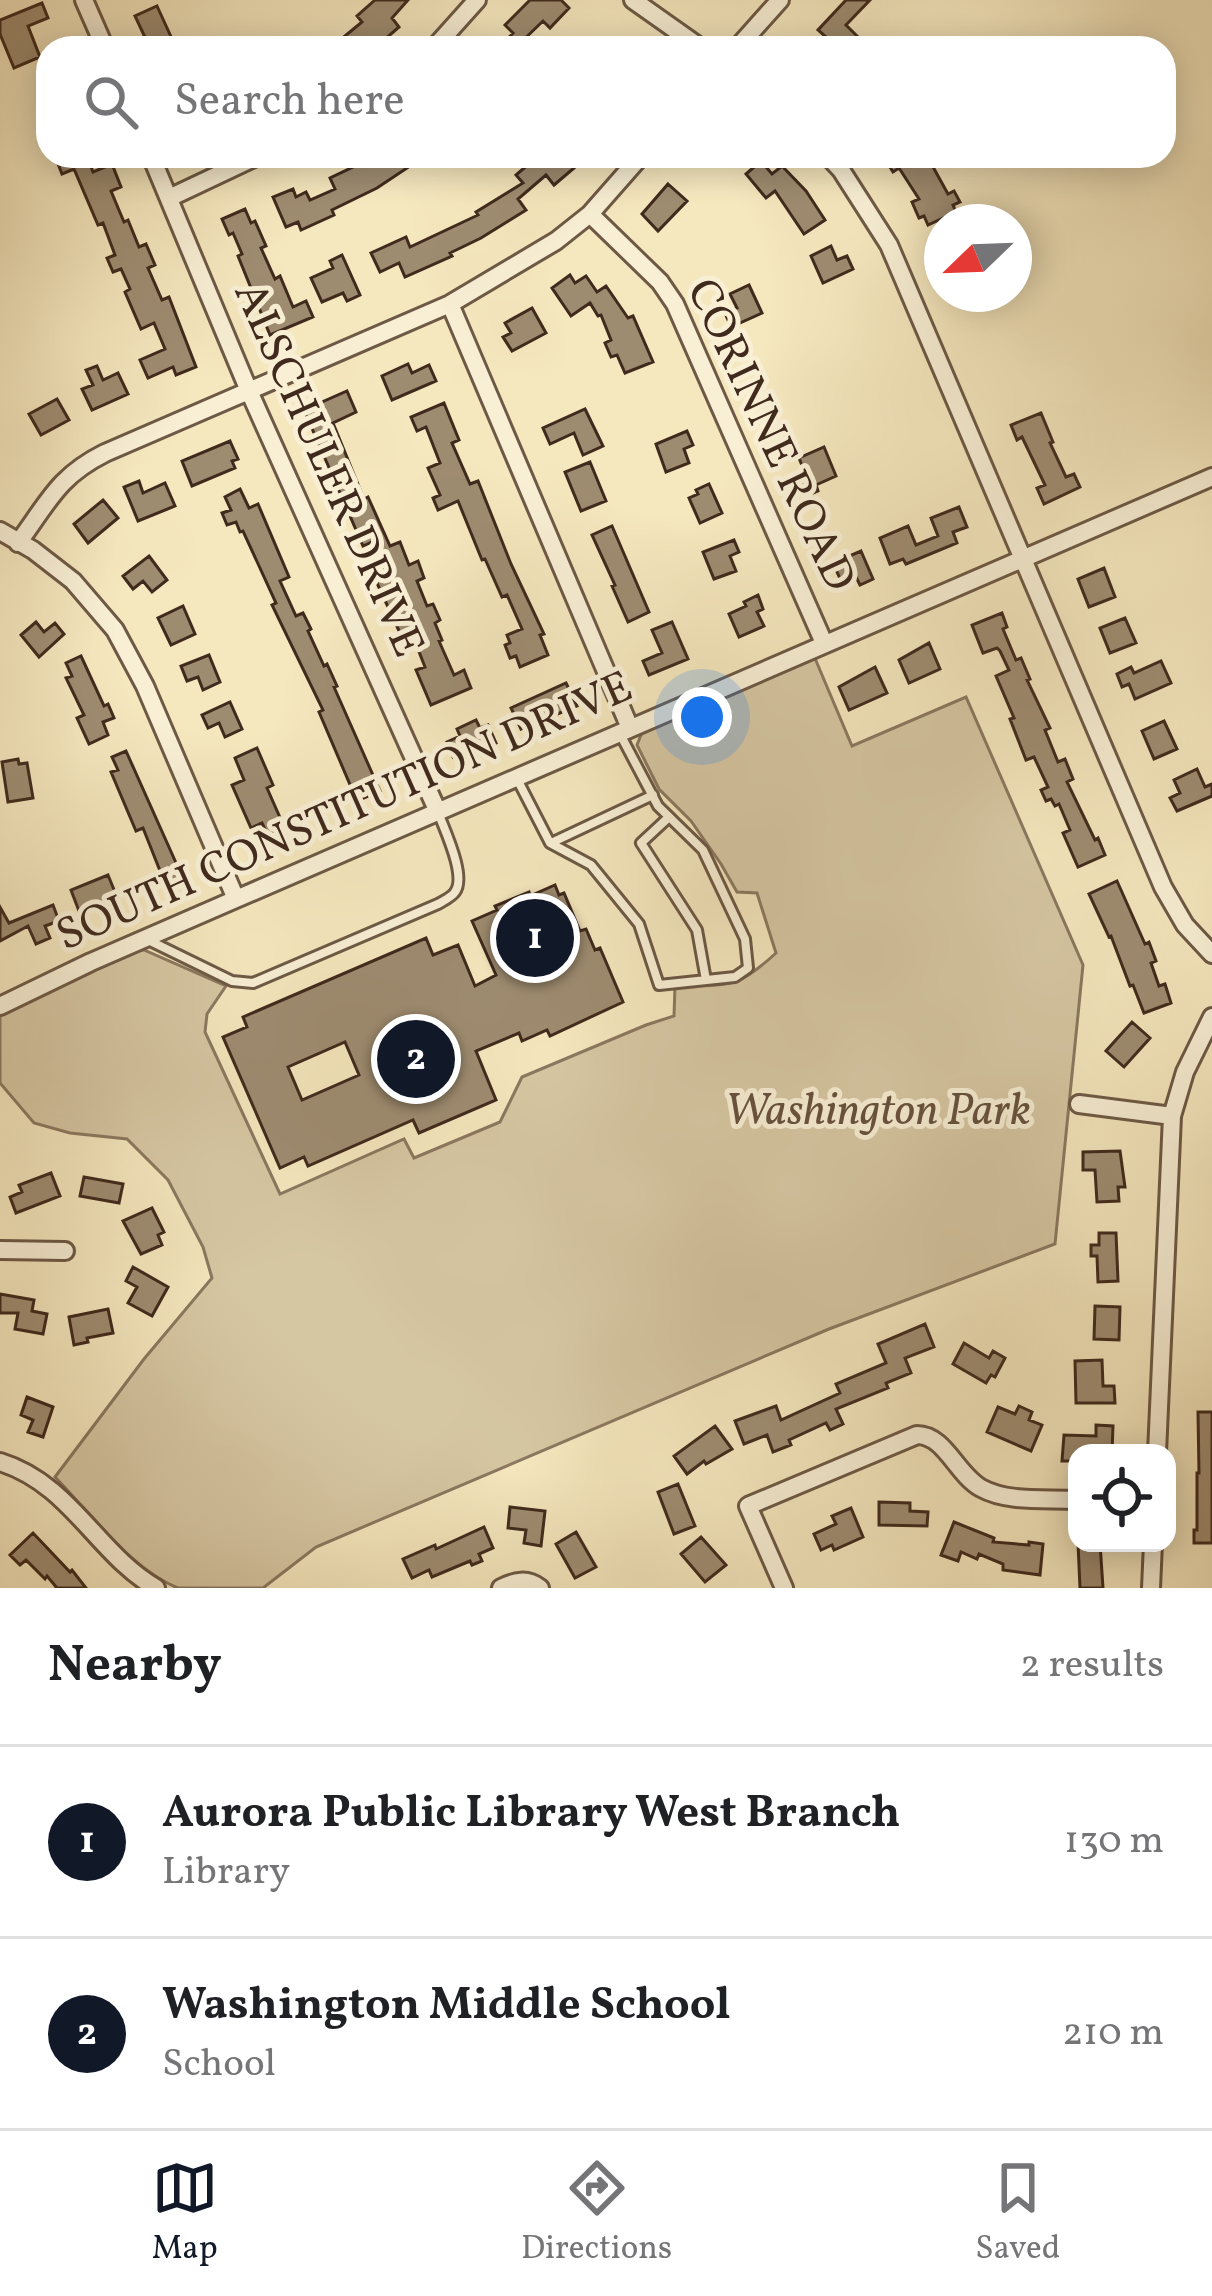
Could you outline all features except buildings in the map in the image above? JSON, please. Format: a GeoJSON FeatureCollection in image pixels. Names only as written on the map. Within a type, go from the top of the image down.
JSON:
{"type":"FeatureCollection","features":[{"type":"Feature","properties":{"kind":"street"},"geometry":{"type":"LineString","coordinates":[[84,0],[100,36]]}},
{"type":"Feature","properties":{"kind":"street"},"geometry":{"type":"LineString","coordinates":[[445,36],[477,0]]}},
{"type":"Feature","properties":{"kind":"street"},"geometry":{"type":"LineString","coordinates":[[633,0],[684,36]]}},
{"type":"Feature","properties":{"kind":"street"},"geometry":{"type":"LineString","coordinates":[[748,36],[780,0]]}},
{"type":"Feature","properties":{"kind":"street","name":"ALSCHULER DRIVE"},"geometry":{"type":"LineString","coordinates":[[156,168],[249,391],[439,812]]}},
{"type":"Feature","properties":{"kind":"street"},"geometry":{"type":"LineString","coordinates":[[169,198],[233,168]]}},
{"type":"Feature","properties":{"kind":"street"},"geometry":{"type":"LineString","coordinates":[[18,543],[47,498],[81,467],[450,304],[522,264],[590,214],[630,168]]}},
{"type":"Feature","properties":{"kind":"street"},"geometry":{"type":"LineString","coordinates":[[839,168],[889,245],[1163,887],[1185,925],[1212,954]]}},
{"type":"Feature","properties":{"kind":"street","name":"CORINNE ROAD"},"geometry":{"type":"LineString","coordinates":[[590,214],[660,282],[675,304],[824,644]]}},
{"type":"Feature","properties":{"kind":"street"},"geometry":{"type":"LineString","coordinates":[[450,304],[625,730]]}},
{"type":"Feature","properties":{"kind":"street","name":"SOUTH CONSTITUTION DRIVE"},"geometry":{"type":"LineString","coordinates":[[0,1006],[236,899],[1212,477]]}},
{"type":"Feature","properties":{"kind":"street"},"geometry":{"type":"LineString","coordinates":[[0,531],[73,581],[115,630],[145,686],[236,899]]}},
{"type":"Feature","properties":{"kind":"street"},"geometry":{"type":"LineString","coordinates":[[1157,1444],[1172,1116],[1185,1072],[1212,1017]]}},
{"type":"Feature","properties":{"kind":"street"},"geometry":{"type":"LineString","coordinates":[[1079,1104],[1172,1116]]}},
{"type":"Feature","properties":{"kind":"street"},"geometry":{"type":"LineString","coordinates":[[0,1250],[65,1251]]}},
{"type":"Feature","properties":{"kind":"street"},"geometry":{"type":"LineString","coordinates":[[784,1588],[748,1506],[923,1434],[936,1439],[952,1462],[980,1487],[1016,1497],[1068,1500]]}},
{"type":"Feature","properties":{"kind":"street"},"geometry":{"type":"LineString","coordinates":[[0,1462],[56,1492],[134,1576],[156,1588]]}},
{"type":"Feature","properties":{"kind":"street"},"geometry":{"type":"LineString","coordinates":[[1151,1588],[1153,1552]]}},
{"type":"Feature","properties":{"kind":"street"},"geometry":{"type":"LineString","coordinates":[[501,1588],[523,1581],[540,1588]]}},
{"type":"Feature","properties":{"kind":"lane"},"geometry":{"type":"LineString","coordinates":[[516,778],[550,843],[591,865],[639,924],[659,986],[735,977],[748,968],[745,939],[703,850],[652,795],[625,730]]}},
{"type":"Feature","properties":{"kind":"lane"},"geometry":{"type":"LineString","coordinates":[[550,843],[652,795]]}},
{"type":"Feature","properties":{"kind":"lane"},"geometry":{"type":"LineString","coordinates":[[145,939],[232,981],[253,983],[456,892],[458,871],[439,812]]}},
{"type":"Feature","properties":{"kind":"lane"},"geometry":{"type":"LineString","coordinates":[[669,817],[641,843],[697,929],[706,980]]}},
{"type":"Feature","properties":{"kind":"green space","name":"Washington Park"},"geometry":{"type":"Polygon","coordinates":[[[814,656],[852,746],[966,697],[1083,965],[1055,1244],[829,1329],[316,1547],[263,1588],[178,1588],[144,1568],[55,1477],[212,1278],[203,1247],[168,1180],[127,1139],[70,1133],[34,1123],[0,1083],[0,1015],[129,950],[144,950],[226,986],[207,1014],[205,1032],[280,1194],[404,1139],[414,1158],[500,1122],[522,1077],[674,1016],[675,986],[740,980],[776,953],[757,893],[737,892],[691,821],[659,789],[637,745],[643,730],[814,656]]]}},
{"type":"Feature","properties":{"kind":"place","name":"Aurora Public Library West Branch"},"geometry":{"type":"Point","coordinates":[535,938]}},
{"type":"Feature","properties":{"kind":"place","name":"Washington Middle School"},"geometry":{"type":"Point","coordinates":[416,1059]}}]}
